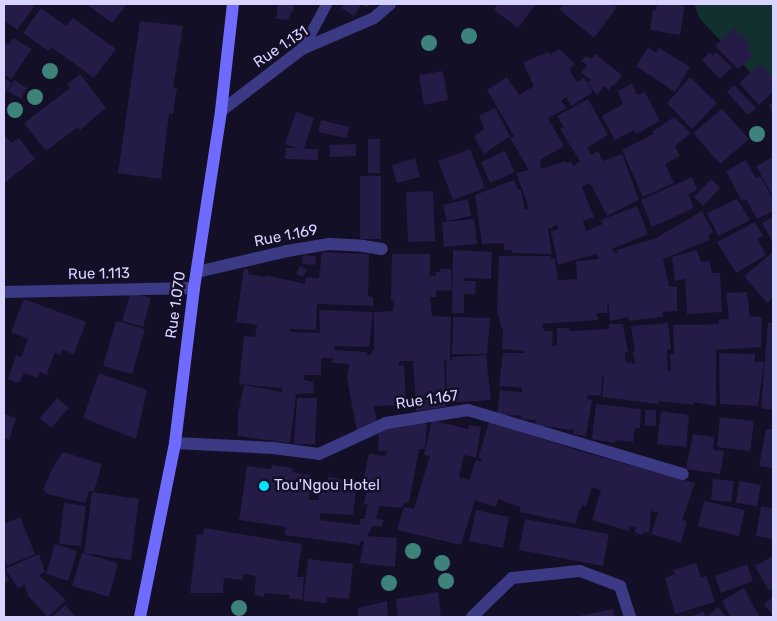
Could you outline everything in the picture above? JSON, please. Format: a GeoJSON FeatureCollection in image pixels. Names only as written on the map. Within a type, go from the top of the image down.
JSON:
{"type":"FeatureCollection","features":[{"type":"Feature","properties":{"kind":"main road","name":"Rue 1.070"},"geometry":{"type":"LineString","coordinates":[[143,614],[175,443],[194,288],[221,112],[233,4]]}},
{"type":"Feature","properties":{"kind":"street","name":"Rue 1.131"},"geometry":{"type":"LineString","coordinates":[[221,112],[302,49],[374,18],[390,4]]}},
{"type":"Feature","properties":{"kind":"street","name":"Rue 1.169"},"geometry":{"type":"LineString","coordinates":[[197,272],[287,251],[329,244],[382,249]]}},
{"type":"Feature","properties":{"kind":"street","name":"Rue 1.113"},"geometry":{"type":"LineString","coordinates":[[4,292],[194,288]]}},
{"type":"Feature","properties":{"kind":"street","name":"Rue 1.167"},"geometry":{"type":"LineString","coordinates":[[175,443],[273,448],[318,454],[386,422],[468,410],[682,474]]}},
{"type":"Feature","properties":{"kind":"street"},"geometry":{"type":"LineString","coordinates":[[472,617],[512,578],[580,571],[620,586],[630,617]]}},
{"type":"Feature","properties":{"kind":"lane"},"geometry":{"type":"LineString","coordinates":[[302,49],[326,4]]}},
{"type":"Feature","properties":{"kind":"green space"},"geometry":{"type":"Polygon","coordinates":[[[694,4],[773,4],[773,84],[768,86],[751,73],[700,19],[694,4]]]}},
{"type":"Feature","properties":{"kind":"building"},"geometry":{"type":"Polygon","coordinates":[[[4,4],[36,4],[17,30],[4,20],[4,4]]]}},
{"type":"Feature","properties":{"kind":"building"},"geometry":{"type":"Polygon","coordinates":[[[86,4],[127,4],[112,23],[86,4]]]}},
{"type":"Feature","properties":{"kind":"building"},"geometry":{"type":"Polygon","coordinates":[[[278,4],[294,4],[293,12],[291,12],[288,20],[276,19],[278,4]]]}},
{"type":"Feature","properties":{"kind":"building"},"geometry":{"type":"Polygon","coordinates":[[[344,4],[361,4],[354,16],[341,8],[344,4]]]}},
{"type":"Feature","properties":{"kind":"building"},"geometry":{"type":"Polygon","coordinates":[[[361,4],[370,4],[367,8],[361,4]]]}},
{"type":"Feature","properties":{"kind":"building"},"geometry":{"type":"Polygon","coordinates":[[[498,4],[536,4],[518,28],[494,10],[498,4]]]}},
{"type":"Feature","properties":{"kind":"building"},"geometry":{"type":"Polygon","coordinates":[[[563,4],[612,4],[617,7],[594,38],[559,9],[563,4]]]}},
{"type":"Feature","properties":{"kind":"building"},"geometry":{"type":"Polygon","coordinates":[[[657,4],[685,4],[680,35],[650,30],[653,10],[656,10],[657,4]]]}},
{"type":"Feature","properties":{"kind":"building"},"geometry":{"type":"Polygon","coordinates":[[[41,8],[66,26],[73,18],[116,49],[94,78],[51,47],[48,51],[23,33],[41,8]]]}},
{"type":"Feature","properties":{"kind":"building"},"geometry":{"type":"Polygon","coordinates":[[[140,21],[183,26],[173,88],[177,88],[173,114],[169,113],[161,179],[118,173],[140,21]]]}},
{"type":"Feature","properties":{"kind":"building"},"geometry":{"type":"Polygon","coordinates":[[[735,28],[751,46],[748,49],[753,57],[738,69],[715,46],[735,28]]]}},
{"type":"Feature","properties":{"kind":"building"},"geometry":{"type":"Polygon","coordinates":[[[13,38],[32,49],[11,79],[4,74],[4,42],[8,45],[13,38]]]}},
{"type":"Feature","properties":{"kind":"building"},"geometry":{"type":"Polygon","coordinates":[[[648,47],[656,53],[659,48],[690,67],[675,92],[636,66],[648,47]]]}},
{"type":"Feature","properties":{"kind":"building"},"geometry":{"type":"Polygon","coordinates":[[[559,49],[575,64],[569,70],[577,82],[584,78],[593,92],[571,106],[566,97],[561,101],[567,108],[548,118],[564,146],[540,160],[541,169],[565,161],[566,163],[571,162],[573,166],[580,161],[560,129],[564,127],[557,116],[588,99],[608,135],[587,148],[591,155],[598,151],[603,161],[622,154],[639,200],[607,216],[590,183],[582,187],[594,217],[583,221],[586,231],[603,224],[601,220],[637,206],[648,234],[612,249],[614,253],[618,252],[617,250],[656,238],[702,211],[713,232],[708,235],[710,240],[663,259],[669,286],[677,287],[677,311],[663,312],[663,317],[629,321],[628,317],[610,321],[608,300],[607,313],[597,313],[598,320],[542,324],[544,331],[553,331],[552,346],[557,345],[557,328],[569,328],[569,331],[609,329],[609,324],[623,324],[628,352],[625,352],[626,362],[636,364],[632,353],[635,352],[631,326],[668,323],[671,349],[667,350],[668,371],[671,371],[670,354],[674,354],[673,325],[719,324],[718,320],[729,319],[726,293],[747,292],[750,317],[759,316],[762,320],[761,347],[716,350],[716,406],[694,402],[694,405],[659,401],[658,404],[602,397],[604,377],[602,377],[601,396],[588,395],[587,399],[592,400],[586,436],[573,434],[574,430],[535,425],[536,420],[521,419],[521,416],[497,414],[500,390],[522,392],[522,388],[499,386],[503,353],[525,353],[525,351],[502,349],[503,328],[501,327],[497,311],[499,256],[551,256],[550,259],[555,259],[558,280],[577,279],[576,261],[599,259],[596,254],[558,265],[551,231],[559,229],[557,225],[548,229],[552,254],[512,253],[512,250],[504,250],[504,243],[482,244],[475,195],[514,180],[518,190],[521,190],[525,210],[529,208],[516,173],[529,170],[510,138],[514,136],[487,90],[507,77],[519,95],[534,86],[523,62],[549,52],[550,55],[559,49]]]}},
{"type":"Feature","properties":{"kind":"building"},"geometry":{"type":"Polygon","coordinates":[[[710,52],[713,56],[716,52],[732,67],[720,79],[702,60],[710,52]]]}},
{"type":"Feature","properties":{"kind":"building"},"geometry":{"type":"Polygon","coordinates":[[[595,54],[622,75],[609,90],[604,86],[597,95],[588,83],[591,80],[581,73],[587,65],[581,61],[586,56],[591,59],[595,54]]]}},
{"type":"Feature","properties":{"kind":"building"},"geometry":{"type":"Polygon","coordinates":[[[760,64],[773,78],[773,92],[759,105],[739,83],[760,64]]]}},
{"type":"Feature","properties":{"kind":"building"},"geometry":{"type":"Polygon","coordinates":[[[443,71],[448,100],[424,105],[419,75],[443,71]]]}},
{"type":"Feature","properties":{"kind":"building"},"geometry":{"type":"Polygon","coordinates":[[[80,74],[106,108],[80,130],[78,127],[46,151],[24,123],[70,88],[67,84],[80,74]]]}},
{"type":"Feature","properties":{"kind":"building"},"geometry":{"type":"Polygon","coordinates":[[[690,77],[717,103],[692,129],[667,103],[690,77]]]}},
{"type":"Feature","properties":{"kind":"building"},"geometry":{"type":"Polygon","coordinates":[[[4,78],[12,83],[4,95],[4,78]]]}},
{"type":"Feature","properties":{"kind":"building"},"geometry":{"type":"Polygon","coordinates":[[[14,80],[27,88],[21,99],[8,91],[14,80]]]}},
{"type":"Feature","properties":{"kind":"building"},"geometry":{"type":"Polygon","coordinates":[[[632,84],[637,95],[645,92],[660,121],[636,134],[634,130],[615,140],[602,116],[623,104],[618,91],[632,84]]]}},
{"type":"Feature","properties":{"kind":"building"},"geometry":{"type":"Polygon","coordinates":[[[734,85],[756,108],[748,115],[727,92],[734,85]]]}},
{"type":"Feature","properties":{"kind":"building"},"geometry":{"type":"Polygon","coordinates":[[[773,103],[773,116],[769,105],[773,103]]]}},
{"type":"Feature","properties":{"kind":"building"},"geometry":{"type":"Polygon","coordinates":[[[495,108],[510,136],[484,154],[474,136],[484,129],[479,116],[495,108]]]}},
{"type":"Feature","properties":{"kind":"building"},"geometry":{"type":"Polygon","coordinates":[[[722,109],[749,139],[720,164],[693,133],[722,109]]]}},
{"type":"Feature","properties":{"kind":"building"},"geometry":{"type":"Polygon","coordinates":[[[296,112],[314,118],[304,149],[318,149],[318,160],[285,159],[286,148],[297,148],[285,144],[296,112]]]}},
{"type":"Feature","properties":{"kind":"building"},"geometry":{"type":"Polygon","coordinates":[[[674,117],[691,133],[675,146],[680,156],[665,164],[674,183],[643,197],[622,150],[654,134],[652,132],[674,117]]]}},
{"type":"Feature","properties":{"kind":"building"},"geometry":{"type":"Polygon","coordinates":[[[321,120],[349,127],[347,138],[318,132],[321,120]]]}},
{"type":"Feature","properties":{"kind":"building"},"geometry":{"type":"Polygon","coordinates":[[[6,136],[11,143],[19,138],[35,159],[4,183],[4,138],[6,136]]]}},
{"type":"Feature","properties":{"kind":"building"},"geometry":{"type":"Polygon","coordinates":[[[368,139],[380,139],[380,173],[368,173],[368,139]]]}},
{"type":"Feature","properties":{"kind":"building"},"geometry":{"type":"Polygon","coordinates":[[[356,144],[356,156],[330,157],[330,145],[356,144]]]}},
{"type":"Feature","properties":{"kind":"building"},"geometry":{"type":"Polygon","coordinates":[[[470,149],[485,188],[453,200],[438,161],[470,149]]]}},
{"type":"Feature","properties":{"kind":"building"},"geometry":{"type":"Polygon","coordinates":[[[505,151],[515,172],[490,183],[481,162],[505,151]]]}},
{"type":"Feature","properties":{"kind":"building"},"geometry":{"type":"Polygon","coordinates":[[[773,157],[773,197],[756,166],[773,157]]]}},
{"type":"Feature","properties":{"kind":"building"},"geometry":{"type":"Polygon","coordinates":[[[415,158],[420,177],[397,183],[392,165],[415,158]]]}},
{"type":"Feature","properties":{"kind":"building"},"geometry":{"type":"Polygon","coordinates":[[[746,160],[756,178],[760,176],[773,199],[773,211],[757,219],[746,199],[742,201],[726,171],[746,160]]]}},
{"type":"Feature","properties":{"kind":"building"},"geometry":{"type":"Polygon","coordinates":[[[360,176],[381,176],[381,239],[360,239],[360,176]]]}},
{"type":"Feature","properties":{"kind":"building"},"geometry":{"type":"Polygon","coordinates":[[[692,177],[697,190],[688,194],[694,208],[652,227],[641,200],[692,177]]]}},
{"type":"Feature","properties":{"kind":"building"},"geometry":{"type":"Polygon","coordinates":[[[711,179],[720,188],[703,206],[694,197],[711,179]]]}},
{"type":"Feature","properties":{"kind":"building"},"geometry":{"type":"Polygon","coordinates":[[[433,191],[435,241],[408,242],[406,192],[433,191]]]}},
{"type":"Feature","properties":{"kind":"building"},"geometry":{"type":"Polygon","coordinates":[[[468,199],[471,216],[447,221],[443,205],[468,199]]]}},
{"type":"Feature","properties":{"kind":"building"},"geometry":{"type":"Polygon","coordinates":[[[737,199],[750,220],[718,236],[707,213],[737,199]]]}},
{"type":"Feature","properties":{"kind":"building"},"geometry":{"type":"Polygon","coordinates":[[[773,217],[773,243],[762,223],[773,217]]]}},
{"type":"Feature","properties":{"kind":"building"},"geometry":{"type":"Polygon","coordinates":[[[474,219],[477,244],[444,247],[442,222],[474,219]]]}},
{"type":"Feature","properties":{"kind":"building"},"geometry":{"type":"Polygon","coordinates":[[[755,222],[763,236],[757,239],[766,255],[736,273],[717,242],[755,222]]]}},
{"type":"Feature","properties":{"kind":"building"},"geometry":{"type":"Polygon","coordinates":[[[453,250],[492,252],[491,279],[464,278],[464,281],[476,281],[475,294],[464,294],[464,313],[452,313],[453,250]]]}},
{"type":"Feature","properties":{"kind":"building"},"geometry":{"type":"Polygon","coordinates":[[[697,250],[701,262],[710,261],[712,273],[720,273],[722,312],[687,314],[685,279],[675,281],[672,257],[697,250]]]}},
{"type":"Feature","properties":{"kind":"building"},"geometry":{"type":"Polygon","coordinates":[[[322,252],[369,254],[368,296],[373,297],[373,306],[317,304],[316,330],[289,329],[290,332],[320,333],[319,310],[373,312],[369,347],[334,346],[335,350],[367,352],[367,355],[371,355],[372,350],[374,350],[374,312],[393,311],[394,301],[391,300],[392,254],[430,254],[430,276],[436,276],[435,272],[440,272],[440,269],[451,269],[452,290],[436,291],[436,297],[430,297],[432,316],[451,317],[450,360],[444,360],[446,407],[416,411],[413,361],[399,361],[399,366],[404,365],[406,405],[374,406],[377,422],[357,432],[347,378],[349,364],[332,363],[333,358],[321,358],[321,375],[304,375],[304,380],[313,382],[314,393],[296,394],[290,443],[238,436],[238,413],[244,385],[282,392],[282,388],[239,384],[244,336],[255,337],[257,325],[236,322],[244,269],[248,269],[249,274],[265,277],[265,275],[305,284],[306,277],[319,278],[322,252]]]}},
{"type":"Feature","properties":{"kind":"building"},"geometry":{"type":"Polygon","coordinates":[[[773,252],[773,298],[767,303],[744,276],[773,252]]]}},
{"type":"Feature","properties":{"kind":"building"},"geometry":{"type":"Polygon","coordinates":[[[303,255],[316,256],[315,265],[302,264],[303,255]]]}},
{"type":"Feature","properties":{"kind":"building"},"geometry":{"type":"Polygon","coordinates":[[[300,266],[307,270],[303,277],[296,274],[300,266]]]}},
{"type":"Feature","properties":{"kind":"building"},"geometry":{"type":"Polygon","coordinates":[[[131,292],[151,298],[143,327],[122,321],[131,292]]]}},
{"type":"Feature","properties":{"kind":"building"},"geometry":{"type":"Polygon","coordinates":[[[24,299],[86,322],[74,354],[62,350],[60,355],[55,353],[46,371],[48,371],[47,375],[40,372],[38,378],[24,373],[19,383],[8,379],[16,355],[21,357],[28,339],[11,332],[24,299]]]}},
{"type":"Feature","properties":{"kind":"building"},"geometry":{"type":"Polygon","coordinates":[[[453,317],[490,318],[487,354],[452,354],[453,317]]]}},
{"type":"Feature","properties":{"kind":"building"},"geometry":{"type":"Polygon","coordinates":[[[116,321],[145,329],[132,374],[103,366],[116,321]]]}},
{"type":"Feature","properties":{"kind":"building"},"geometry":{"type":"Polygon","coordinates":[[[768,323],[773,323],[773,410],[761,408],[768,323]]]}},
{"type":"Feature","properties":{"kind":"building"},"geometry":{"type":"Polygon","coordinates":[[[719,353],[755,354],[755,362],[764,362],[758,406],[720,404],[719,353]]]}},
{"type":"Feature","properties":{"kind":"building"},"geometry":{"type":"Polygon","coordinates":[[[486,355],[491,400],[447,403],[446,361],[453,360],[452,357],[486,355]]]}},
{"type":"Feature","properties":{"kind":"building"},"geometry":{"type":"Polygon","coordinates":[[[99,373],[147,390],[136,439],[83,418],[99,373]]]}},
{"type":"Feature","properties":{"kind":"building"},"geometry":{"type":"Polygon","coordinates":[[[57,398],[69,408],[51,428],[40,418],[57,398]]]}},
{"type":"Feature","properties":{"kind":"building"},"geometry":{"type":"Polygon","coordinates":[[[297,398],[317,398],[315,444],[294,444],[297,398]]]}},
{"type":"Feature","properties":{"kind":"building"},"geometry":{"type":"Polygon","coordinates":[[[596,404],[641,409],[640,428],[635,428],[633,442],[616,440],[615,443],[592,439],[596,404]]]}},
{"type":"Feature","properties":{"kind":"building"},"geometry":{"type":"Polygon","coordinates":[[[645,410],[656,410],[656,426],[645,425],[645,410]]]}},
{"type":"Feature","properties":{"kind":"building"},"geometry":{"type":"Polygon","coordinates":[[[661,411],[689,415],[686,447],[657,444],[661,411]]]}},
{"type":"Feature","properties":{"kind":"building"},"geometry":{"type":"Polygon","coordinates":[[[4,414],[16,418],[9,440],[4,438],[4,414]]]}},
{"type":"Feature","properties":{"kind":"building"},"geometry":{"type":"Polygon","coordinates":[[[720,417],[754,421],[750,451],[717,447],[720,417]]]}},
{"type":"Feature","properties":{"kind":"building"},"geometry":{"type":"Polygon","coordinates":[[[432,420],[468,429],[469,425],[481,427],[476,458],[464,455],[459,477],[469,480],[476,460],[481,462],[482,459],[478,458],[489,422],[583,452],[695,483],[682,520],[687,521],[681,543],[651,534],[658,513],[651,511],[649,533],[644,532],[642,535],[634,532],[637,527],[629,526],[629,531],[592,520],[601,490],[592,487],[586,506],[582,505],[581,510],[579,509],[576,524],[520,512],[520,507],[498,499],[496,507],[475,500],[461,545],[397,530],[404,507],[414,509],[430,456],[424,455],[432,420]]]}},
{"type":"Feature","properties":{"kind":"building"},"geometry":{"type":"Polygon","coordinates":[[[413,421],[427,424],[425,449],[419,449],[409,503],[406,502],[401,508],[379,506],[376,519],[384,520],[382,526],[373,526],[367,536],[397,538],[395,567],[360,563],[364,541],[361,541],[360,545],[285,535],[286,527],[239,520],[247,466],[271,469],[272,465],[293,468],[292,472],[311,475],[309,500],[318,500],[322,482],[327,483],[328,477],[357,481],[353,515],[320,513],[320,520],[360,525],[360,519],[364,519],[368,505],[364,504],[367,489],[362,487],[369,453],[385,456],[387,451],[378,451],[379,428],[396,428],[397,424],[413,421]]]}},
{"type":"Feature","properties":{"kind":"building"},"geometry":{"type":"Polygon","coordinates":[[[766,429],[773,429],[773,468],[759,466],[766,429]]]}},
{"type":"Feature","properties":{"kind":"building"},"geometry":{"type":"Polygon","coordinates":[[[693,434],[714,437],[713,450],[724,451],[720,474],[686,469],[693,434]]]}},
{"type":"Feature","properties":{"kind":"building"},"geometry":{"type":"Polygon","coordinates":[[[63,452],[102,464],[94,491],[89,491],[85,503],[48,494],[43,490],[53,467],[63,452]]]}},
{"type":"Feature","properties":{"kind":"building"},"geometry":{"type":"Polygon","coordinates":[[[713,479],[734,481],[731,502],[711,500],[713,479]]]}},
{"type":"Feature","properties":{"kind":"building"},"geometry":{"type":"Polygon","coordinates":[[[739,481],[761,485],[757,506],[736,503],[739,481]]]}},
{"type":"Feature","properties":{"kind":"building"},"geometry":{"type":"Polygon","coordinates":[[[92,492],[139,499],[131,560],[84,553],[92,492]]]}},
{"type":"Feature","properties":{"kind":"building"},"geometry":{"type":"Polygon","coordinates":[[[704,501],[745,510],[739,536],[698,526],[704,501]]]}},
{"type":"Feature","properties":{"kind":"building"},"geometry":{"type":"Polygon","coordinates":[[[64,503],[86,506],[81,546],[59,544],[64,503]]]}},
{"type":"Feature","properties":{"kind":"building"},"geometry":{"type":"Polygon","coordinates":[[[761,506],[773,508],[773,539],[756,536],[761,506]]]}},
{"type":"Feature","properties":{"kind":"building"},"geometry":{"type":"Polygon","coordinates":[[[476,510],[509,517],[503,548],[469,541],[476,510]]]}},
{"type":"Feature","properties":{"kind":"building"},"geometry":{"type":"Polygon","coordinates":[[[20,517],[35,554],[7,566],[4,558],[4,524],[20,517]]]}},
{"type":"Feature","properties":{"kind":"building"},"geometry":{"type":"Polygon","coordinates":[[[525,519],[609,534],[603,566],[519,550],[525,519]]]}},
{"type":"Feature","properties":{"kind":"building"},"geometry":{"type":"Polygon","coordinates":[[[204,528],[302,544],[297,577],[304,577],[302,600],[289,598],[289,595],[264,593],[264,597],[254,595],[256,576],[244,574],[242,580],[224,578],[223,593],[190,593],[197,534],[203,535],[204,528]]]}},
{"type":"Feature","properties":{"kind":"building"},"geometry":{"type":"Polygon","coordinates":[[[55,544],[77,551],[68,581],[46,574],[55,544]]]}},
{"type":"Feature","properties":{"kind":"building"},"geometry":{"type":"Polygon","coordinates":[[[82,553],[118,563],[109,597],[72,586],[82,553]]]}},
{"type":"Feature","properties":{"kind":"building"},"geometry":{"type":"Polygon","coordinates":[[[39,554],[45,572],[39,575],[66,600],[48,617],[28,596],[25,585],[18,588],[5,569],[39,554]]]}},
{"type":"Feature","properties":{"kind":"building"},"geometry":{"type":"Polygon","coordinates":[[[773,556],[773,588],[769,591],[755,566],[773,556]]]}},
{"type":"Feature","properties":{"kind":"building"},"geometry":{"type":"Polygon","coordinates":[[[308,559],[353,564],[349,599],[327,597],[327,603],[303,601],[308,559]]]}},
{"type":"Feature","properties":{"kind":"building"},"geometry":{"type":"Polygon","coordinates":[[[696,563],[701,577],[706,576],[715,602],[675,614],[665,578],[675,574],[673,570],[696,563]]]}},
{"type":"Feature","properties":{"kind":"building"},"geometry":{"type":"Polygon","coordinates":[[[747,564],[753,581],[721,593],[715,576],[747,564]]]}},
{"type":"Feature","properties":{"kind":"building"},"geometry":{"type":"Polygon","coordinates":[[[4,570],[9,580],[4,583],[4,570]]]}},
{"type":"Feature","properties":{"kind":"building"},"geometry":{"type":"Polygon","coordinates":[[[744,588],[759,616],[731,617],[722,601],[744,588]]]}},
{"type":"Feature","properties":{"kind":"building"},"geometry":{"type":"Polygon","coordinates":[[[438,592],[441,617],[398,617],[396,599],[438,592]]]}},
{"type":"Feature","properties":{"kind":"building"},"geometry":{"type":"Polygon","coordinates":[[[773,597],[773,612],[771,613],[764,604],[773,597]]]}},
{"type":"Feature","properties":{"kind":"building"},"geometry":{"type":"Polygon","coordinates":[[[387,601],[388,617],[358,617],[358,608],[387,601]]]}},
{"type":"Feature","properties":{"kind":"building"},"geometry":{"type":"Polygon","coordinates":[[[65,605],[76,617],[52,617],[65,605]]]}},
{"type":"Feature","properties":{"kind":"building"},"geometry":{"type":"Polygon","coordinates":[[[718,607],[726,617],[708,616],[718,607]]]}},
{"type":"Feature","properties":{"kind":"building"},"geometry":{"type":"Polygon","coordinates":[[[613,609],[614,617],[579,617],[579,616],[613,609]]]}},
{"type":"Feature","properties":{"kind":"building"},"geometry":{"type":"Polygon","coordinates":[[[703,611],[706,617],[691,617],[703,611]]]}},
{"type":"Feature","properties":{"kind":"place","name":"Tou'Ngou Hotel"},"geometry":{"type":"Point","coordinates":[264,486]}}]}
